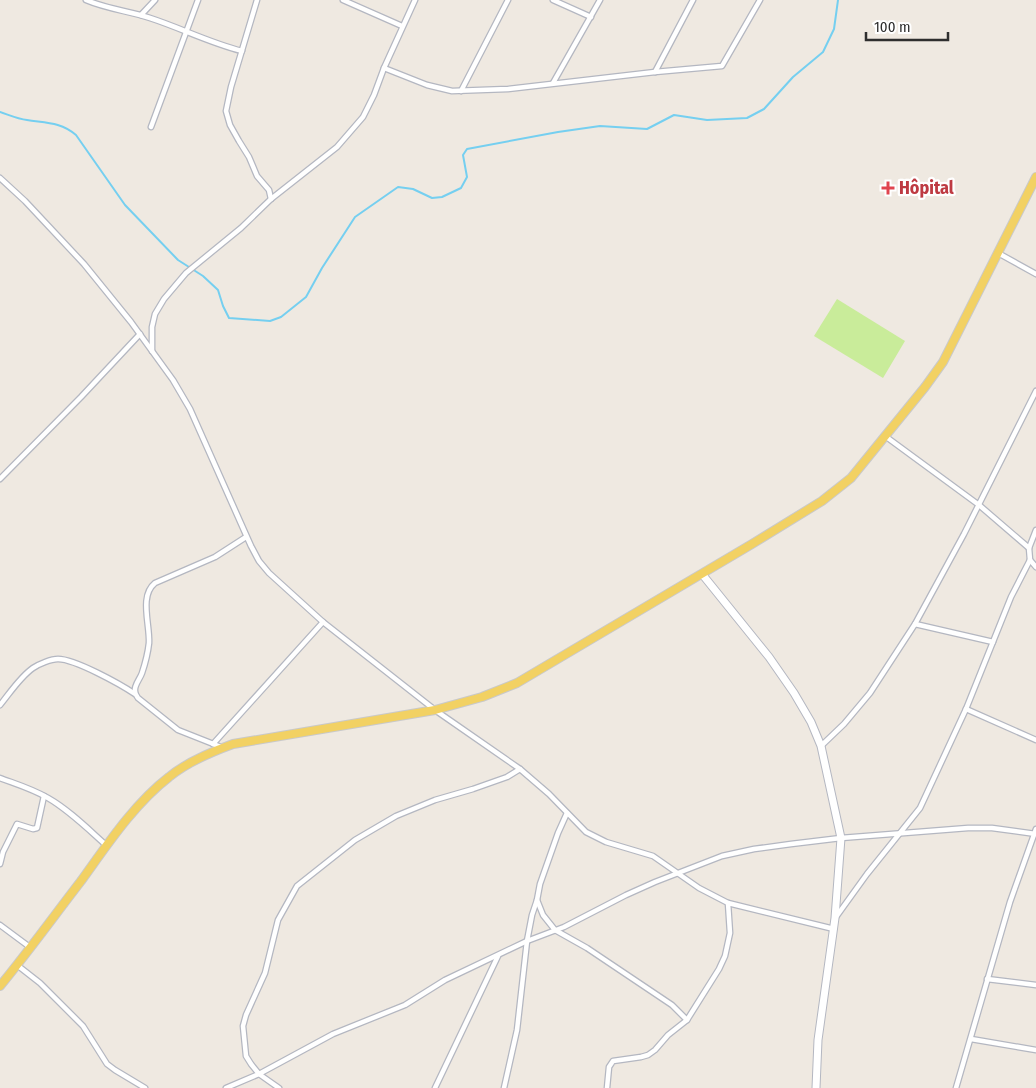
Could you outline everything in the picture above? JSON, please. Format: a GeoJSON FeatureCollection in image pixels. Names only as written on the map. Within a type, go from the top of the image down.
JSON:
{"type":"FeatureCollection","features":[{"type":"Feature","properties":{"kind":"main road"},"geometry":{"type":"LineString","coordinates":[[0,986],[31,948],[106,846],[146,797],[171,775],[211,752],[233,744],[435,710],[482,697],[517,684],[702,574],[837,490],[858,470],[943,362],[1036,176]]}},
{"type":"Feature","properties":{"kind":"main road"},"geometry":{"type":"LineString","coordinates":[[702,574],[769,658],[794,693],[811,722],[821,746],[841,838],[834,929],[818,1040],[816,1088]]}},
{"type":"Feature","properties":{"kind":"street"},"geometry":{"type":"LineString","coordinates":[[86,0],[104,7],[141,15],[186,31],[209,42],[242,51]]}},
{"type":"Feature","properties":{"kind":"street"},"geometry":{"type":"LineString","coordinates":[[141,15],[155,0]]}},
{"type":"Feature","properties":{"kind":"street"},"geometry":{"type":"LineString","coordinates":[[151,127],[198,0]]}},
{"type":"Feature","properties":{"kind":"street"},"geometry":{"type":"LineString","coordinates":[[257,0],[228,98],[227,116],[238,142],[249,157],[254,171],[269,190],[271,199]]}},
{"type":"Feature","properties":{"kind":"street"},"geometry":{"type":"LineString","coordinates":[[343,0],[402,26]]}},
{"type":"Feature","properties":{"kind":"street"},"geometry":{"type":"LineString","coordinates":[[152,351],[152,327],[155,314],[164,298],[186,273],[228,239],[271,199],[347,137],[369,108],[384,68],[415,0]]}},
{"type":"Feature","properties":{"kind":"street"},"geometry":{"type":"LineString","coordinates":[[461,91],[508,0]]}},
{"type":"Feature","properties":{"kind":"street"},"geometry":{"type":"LineString","coordinates":[[553,0],[591,17]]}},
{"type":"Feature","properties":{"kind":"street"},"geometry":{"type":"LineString","coordinates":[[553,83],[600,0]]}},
{"type":"Feature","properties":{"kind":"street"},"geometry":{"type":"LineString","coordinates":[[655,72],[693,0]]}},
{"type":"Feature","properties":{"kind":"street"},"geometry":{"type":"LineString","coordinates":[[384,68],[427,85],[461,91],[508,89],[723,65],[760,0]]}},
{"type":"Feature","properties":{"kind":"street"},"geometry":{"type":"LineString","coordinates":[[0,178],[57,234],[140,334],[174,380],[190,410],[246,537],[259,562],[269,573],[324,622],[435,710],[520,768],[549,794],[586,832],[606,842],[653,856],[712,896],[728,903],[834,929]]}},
{"type":"Feature","properties":{"kind":"street"},"geometry":{"type":"LineString","coordinates":[[998,253],[1036,274]]}},
{"type":"Feature","properties":{"kind":"street"},"geometry":{"type":"LineString","coordinates":[[0,479],[81,398],[140,334]]}},
{"type":"Feature","properties":{"kind":"street"},"geometry":{"type":"LineString","coordinates":[[821,746],[849,718],[870,693],[915,624],[979,505],[1036,391]]}},
{"type":"Feature","properties":{"kind":"street"},"geometry":{"type":"LineString","coordinates":[[885,436],[979,505],[1029,548]]}},
{"type":"Feature","properties":{"kind":"street"},"geometry":{"type":"LineString","coordinates":[[835,918],[920,808],[966,709],[1011,598],[1030,560],[1029,548],[1036,530]]}},
{"type":"Feature","properties":{"kind":"street"},"geometry":{"type":"LineString","coordinates":[[135,694],[149,643],[147,603],[148,592],[151,586],[215,557],[246,537]]}},
{"type":"Feature","properties":{"kind":"street"},"geometry":{"type":"LineString","coordinates":[[1030,560],[1036,567]]}},
{"type":"Feature","properties":{"kind":"street"},"geometry":{"type":"LineString","coordinates":[[213,744],[324,622]]}},
{"type":"Feature","properties":{"kind":"street"},"geometry":{"type":"LineString","coordinates":[[915,624],[993,642]]}},
{"type":"Feature","properties":{"kind":"street"},"geometry":{"type":"LineString","coordinates":[[0,705],[33,667],[59,659],[74,663],[123,686],[178,730],[222,748]]}},
{"type":"Feature","properties":{"kind":"street"},"geometry":{"type":"LineString","coordinates":[[966,709],[1036,740]]}},
{"type":"Feature","properties":{"kind":"street"},"geometry":{"type":"LineString","coordinates":[[278,1088],[259,1074],[246,1056],[243,1033],[244,1021],[265,973],[278,920],[297,886],[355,840],[396,816],[435,800],[507,778],[520,768]]}},
{"type":"Feature","properties":{"kind":"street"},"geometry":{"type":"LineString","coordinates":[[0,778],[47,797],[106,846]]}},
{"type":"Feature","properties":{"kind":"street"},"geometry":{"type":"LineString","coordinates":[[0,864],[3,852],[17,824],[33,829],[37,828],[47,797]]}},
{"type":"Feature","properties":{"kind":"street"},"geometry":{"type":"LineString","coordinates":[[504,1088],[515,1043],[527,941],[532,915],[540,884],[567,813]]}},
{"type":"Feature","properties":{"kind":"street"},"geometry":{"type":"LineString","coordinates":[[226,1088],[259,1074],[333,1034],[405,1005],[446,980],[527,941],[586,916],[677,872],[722,856],[754,849],[899,833],[968,828],[1036,832],[1010,902],[956,1088]]}},
{"type":"Feature","properties":{"kind":"street"},"geometry":{"type":"LineString","coordinates":[[537,900],[542,915],[555,930],[587,948],[672,1005],[687,1020]]}},
{"type":"Feature","properties":{"kind":"street"},"geometry":{"type":"LineString","coordinates":[[607,1088],[609,1067],[613,1061],[648,1055],[668,1035],[687,1020],[719,969],[724,956],[730,933],[728,903]]}},
{"type":"Feature","properties":{"kind":"street"},"geometry":{"type":"LineString","coordinates":[[0,925],[31,948]]}},
{"type":"Feature","properties":{"kind":"street"},"geometry":{"type":"LineString","coordinates":[[435,1088],[498,956]]}},
{"type":"Feature","properties":{"kind":"street"},"geometry":{"type":"LineString","coordinates":[[17,965],[40,983],[83,1026],[107,1064],[145,1088]]}},
{"type":"Feature","properties":{"kind":"street"},"geometry":{"type":"LineString","coordinates":[[987,979],[1036,985]]}},
{"type":"Feature","properties":{"kind":"street"},"geometry":{"type":"LineString","coordinates":[[971,1039],[1036,1050]]}},
{"type":"Feature","properties":{"kind":"green space"},"geometry":{"type":"Polygon","coordinates":[[[837,299],[905,341],[883,378],[814,336],[837,299]]]}},
{"type":"Feature","properties":{"kind":"waterway"},"geometry":{"type":"LineString","coordinates":[[0,112],[20,119],[59,125],[76,135],[125,205],[178,260],[203,276],[218,290],[229,318],[270,321],[281,317],[306,297],[322,268],[355,217],[398,187],[413,189],[432,198],[442,197],[461,188],[467,177],[463,155],[467,149],[600,126],[647,129],[674,115],[707,120],[747,118],[764,109],[793,77],[823,52],[834,29],[838,0]]}},
{"type":"Feature","properties":{"kind":"place","name":"Hôpital"},"geometry":{"type":"Point","coordinates":[888,188]}}]}
